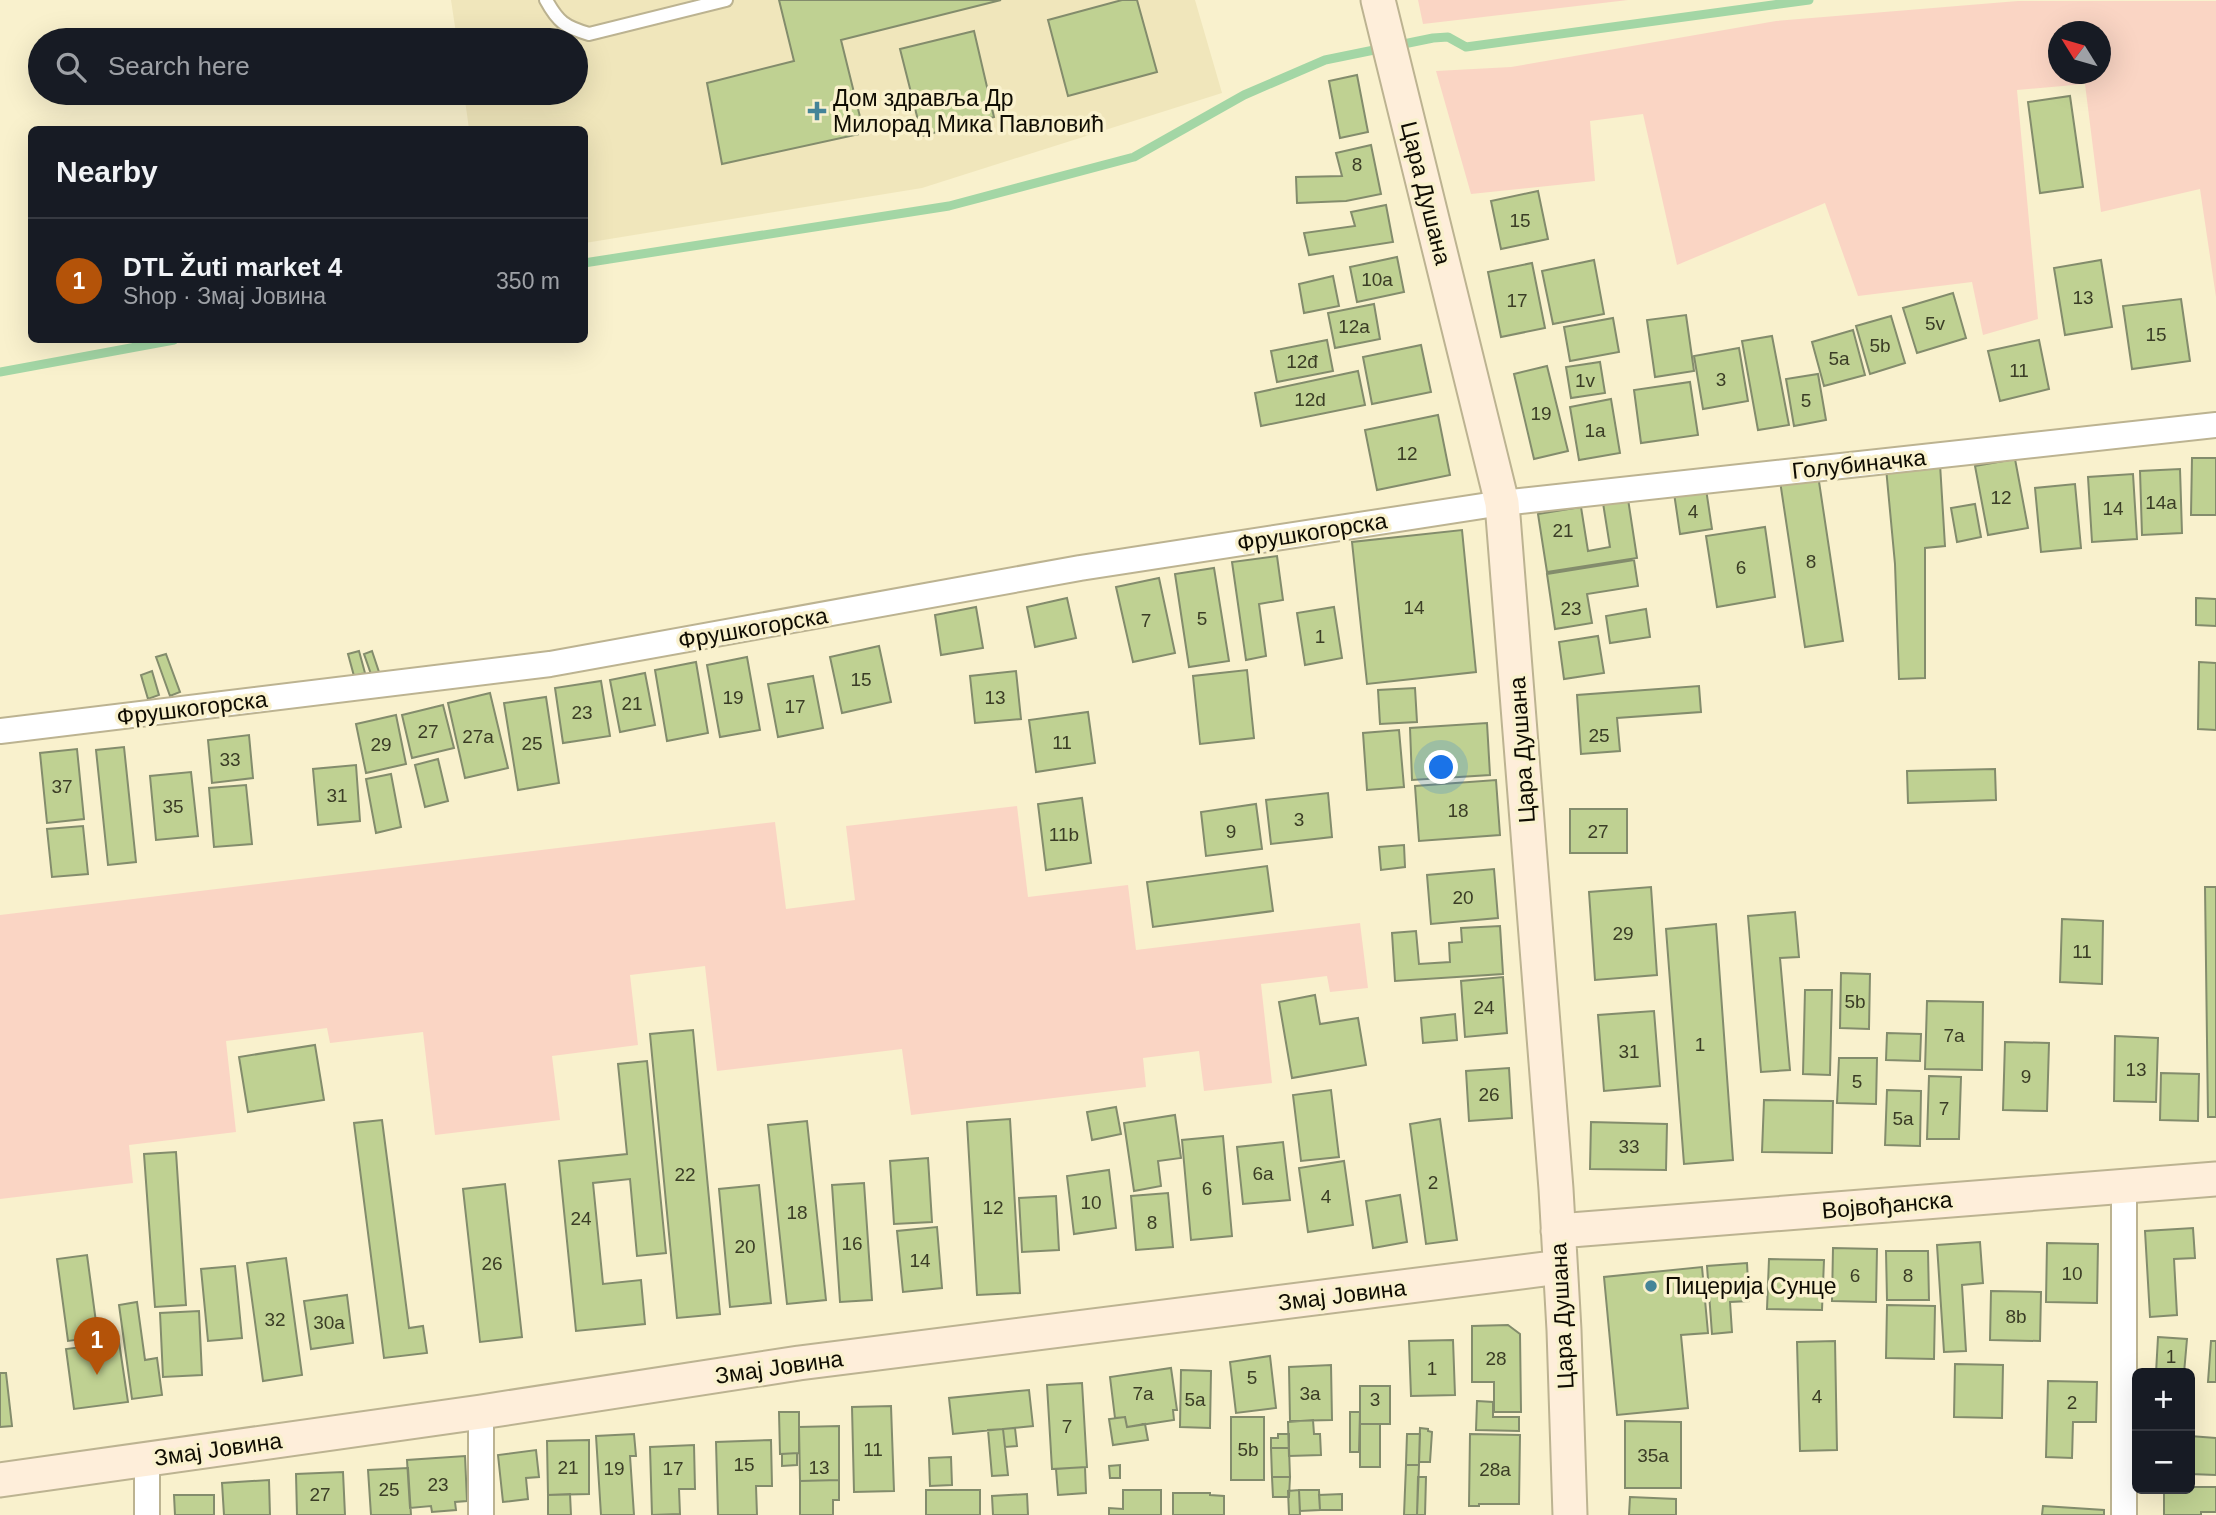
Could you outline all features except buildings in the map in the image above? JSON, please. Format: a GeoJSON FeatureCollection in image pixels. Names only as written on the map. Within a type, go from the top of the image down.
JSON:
{"type":"FeatureCollection","features":[{"type":"Feature","properties":{"kind":"street","name":"Цара Душана"},"geometry":{"type":"LineString","coordinates":[[1378,0],[1502,503],[1558,1231],[1570,1515]]}},
{"type":"Feature","properties":{"kind":"street","name":"Голубиначка"},"geometry":{"type":"LineString","coordinates":[[1502,503],[2216,425]]}},
{"type":"Feature","properties":{"kind":"street","name":"Фрушкогорска"},"geometry":{"type":"LineString","coordinates":[[0,731],[550,664],[1080,568],[1502,503]]}},
{"type":"Feature","properties":{"kind":"street","name":"Војвођанска"},"geometry":{"type":"LineString","coordinates":[[1558,1231],[2216,1178]]}},
{"type":"Feature","properties":{"kind":"street"},"geometry":{"type":"LineString","coordinates":[[2124,1186],[2124,1515]]}},
{"type":"Feature","properties":{"kind":"street","name":"Змај Јовина"},"geometry":{"type":"LineString","coordinates":[[0,1480],[481,1412],[799,1363],[1560,1267]]}},
{"type":"Feature","properties":{"kind":"street"},"geometry":{"type":"LineString","coordinates":[[481,1412],[481,1515]]}},
{"type":"Feature","properties":{"kind":"street"},"geometry":{"type":"LineString","coordinates":[[147,1460],[147,1515]]}},
{"type":"Feature","properties":{"kind":"lane"},"geometry":{"type":"LineString","coordinates":[[545,0],[554,15],[568,28]]}},
{"type":"Feature","properties":{"kind":"lane"},"geometry":{"type":"LineString","coordinates":[[588,34],[726,0]]}},
{"type":"Feature","properties":{"kind":"shaded area","name":"Дом здравља Др Милорад Мика Павловић"},"geometry":{"type":"Polygon","coordinates":[[[451,0],[1195,0],[1222,93],[922,188],[588,243],[588,126],[469,126],[466,105],[588,105],[588,28],[455,28],[451,0]]]}},
{"type":"Feature","properties":{"kind":"shaded area"},"geometry":{"type":"Polygon","coordinates":[[[1418,0],[1628,0],[1423,24],[1418,0]]]}},
{"type":"Feature","properties":{"kind":"shaded area"},"geometry":{"type":"Polygon","coordinates":[[[2018,1],[2216,1],[2216,297],[2200,189],[2101,212],[2085,84],[2017,90],[2038,319],[1983,335],[1972,282],[1858,296],[1825,203],[1677,265],[1643,114],[1590,121],[1595,181],[1471,194],[1436,71],[1511,67],[1776,21],[2018,1]]]}},
{"type":"Feature","properties":{"kind":"shaded area"},"geometry":{"type":"Polygon","coordinates":[[[1017,806],[1028,897],[1128,885],[1136,950],[1360,923],[1368,988],[1330,992],[1327,976],[1261,984],[1272,1083],[1204,1091],[1199,1051],[1143,1058],[1146,1087],[911,1115],[902,1049],[717,1071],[705,966],[630,975],[638,1045],[552,1056],[560,1120],[435,1135],[423,1032],[330,1043],[327,1028],[226,1041],[236,1132],[129,1145],[133,1183],[0,1199],[0,915],[775,822],[786,909],[855,900],[846,826],[1017,806]]]}},
{"type":"Feature","properties":{"kind":"waterway"},"geometry":{"type":"LineString","coordinates":[[588,262],[949,206],[1134,157],[1244,95],[1325,60],[1433,38],[1448,37],[1466,47],[1809,0]]}},
{"type":"Feature","properties":{"kind":"waterway"},"geometry":{"type":"LineString","coordinates":[[0,372],[158,343]]}},
{"type":"Feature","properties":{"kind":"place","name":"Дом здравља Др Милорад Мика Павловић"},"geometry":{"type":"Point","coordinates":[817,111]}},
{"type":"Feature","properties":{"kind":"place","name":"Пицерија Сунце"},"geometry":{"type":"Point","coordinates":[1651,1286]}},
{"type":"Feature","properties":{"kind":"place","name":"DTL Žuti market 4"},"geometry":{"type":"Point","coordinates":[97,1375]}}]}
